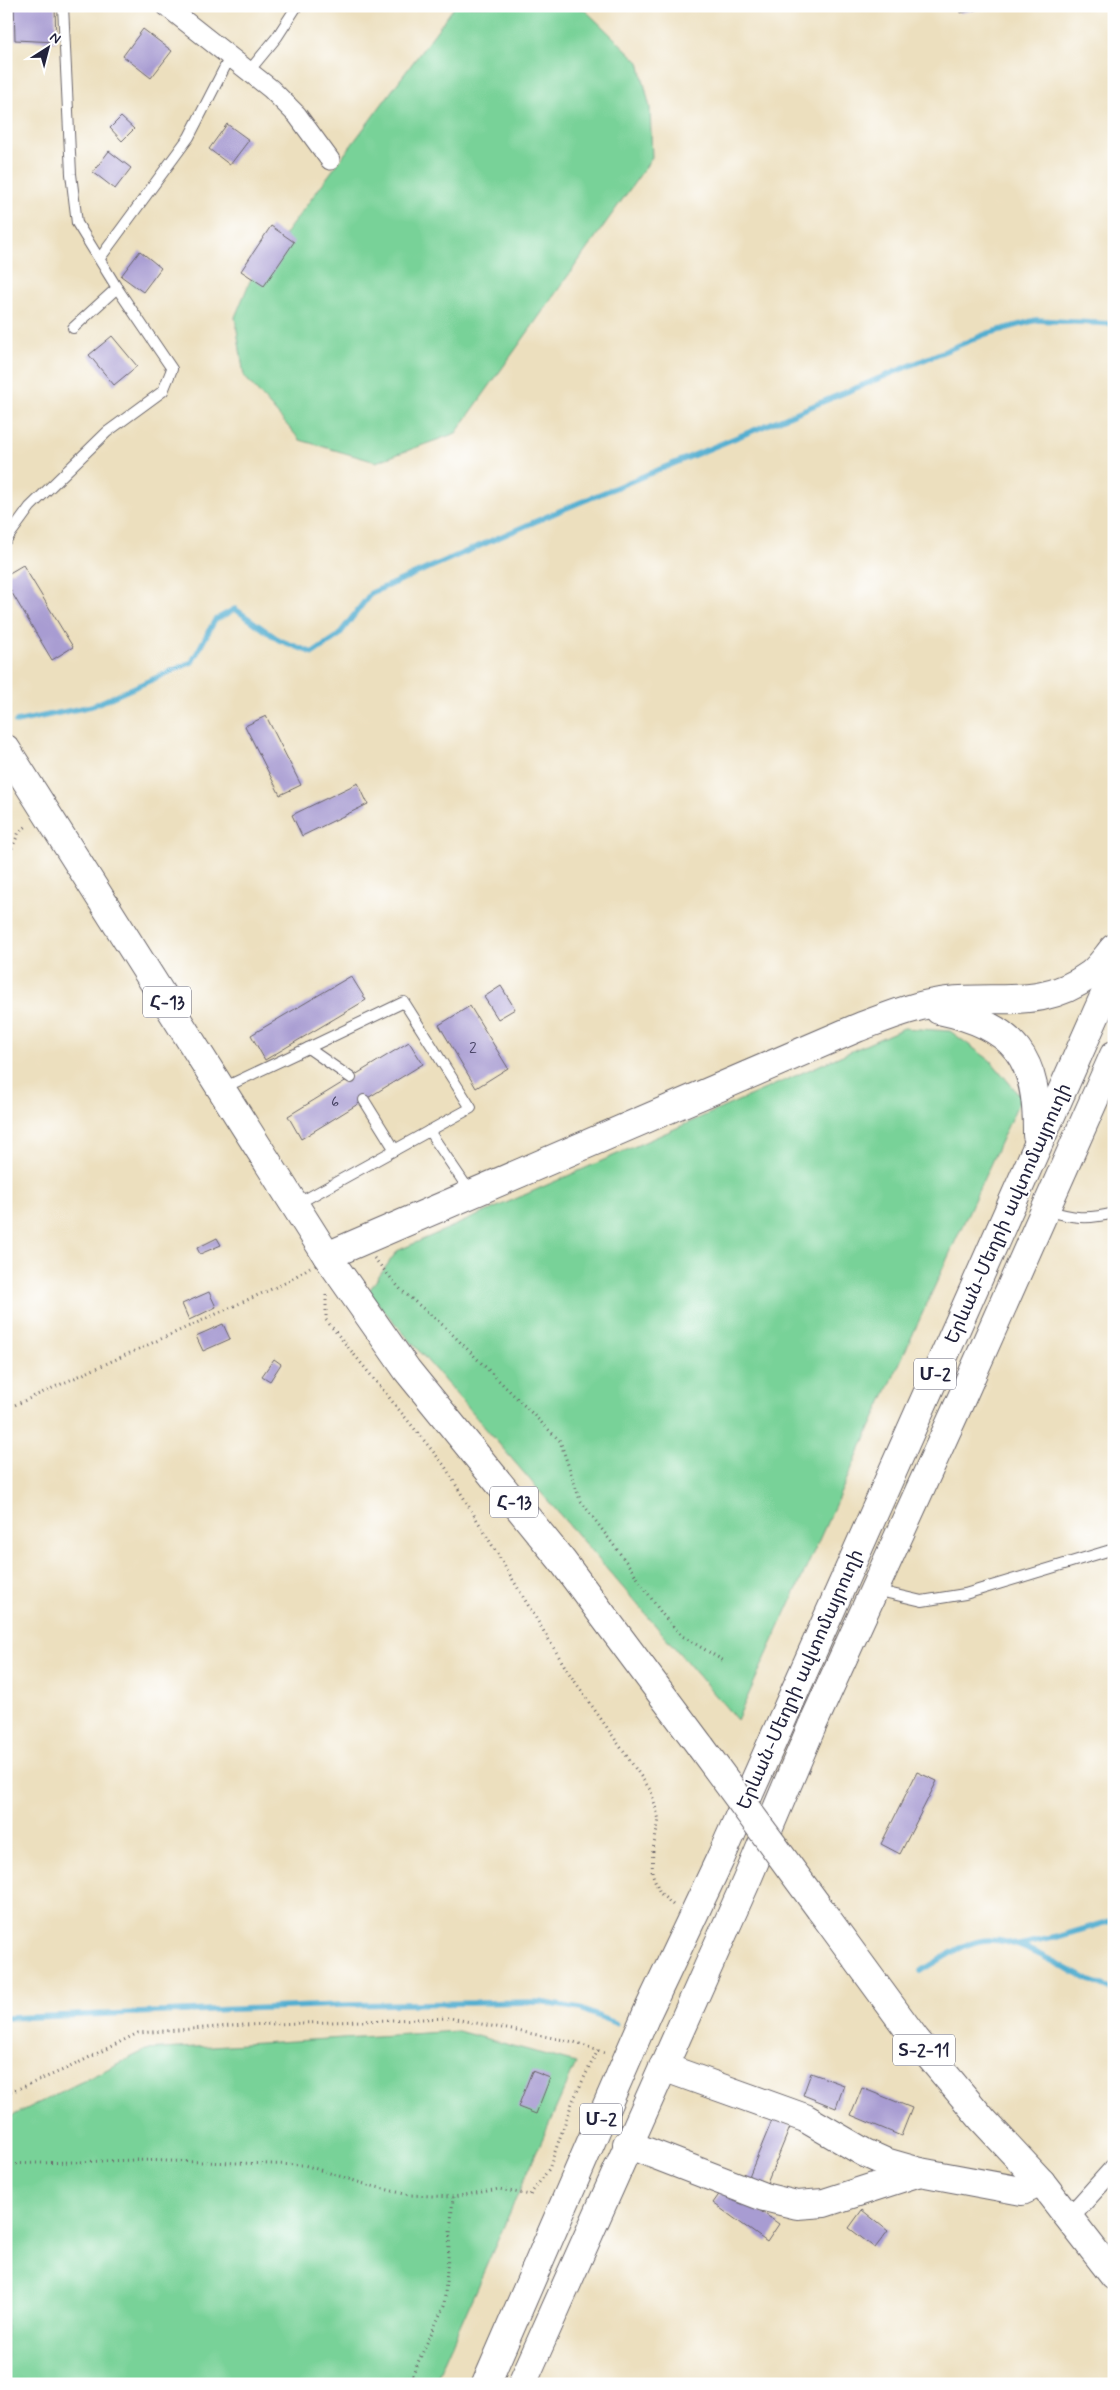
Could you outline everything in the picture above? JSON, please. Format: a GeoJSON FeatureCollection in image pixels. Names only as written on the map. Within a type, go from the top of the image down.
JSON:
{"type":"FeatureCollection","features":[{"type":"Feature","properties":{"kind":"main road","name":"Հ-13"},"geometry":{"type":"LineString","coordinates":[[6,749],[223,1088],[294,1206],[322,1265],[563,1562],[754,1820]]}},
{"type":"Feature","properties":{"kind":"main road"},"geometry":{"type":"LineString","coordinates":[[322,1265],[362,1242],[857,1028],[913,1006],[950,1001],[1029,999],[1063,990],[1093,973],[1114,948]]}},
{"type":"Feature","properties":{"kind":"main road","name":"Երևան-Մեղրի ավտոմայրուղի"},"geometry":{"type":"LineString","coordinates":[[486,2384],[627,2060],[691,1921],[1114,974]]}},
{"type":"Feature","properties":{"kind":"main road"},"geometry":{"type":"LineString","coordinates":[[913,1006],[942,1011],[984,1023],[1000,1031],[1012,1042],[1022,1054],[1030,1072],[1036,1094],[1037,1144]]}},
{"type":"Feature","properties":{"kind":"main road","name":"Երևան-Մեղրի ավտոմայրուղի"},"geometry":{"type":"LineString","coordinates":[[522,2384],[874,1590],[1114,1055]]}},
{"type":"Feature","properties":{"kind":"main road","name":"Տ-2-11"},"geometry":{"type":"LineString","coordinates":[[754,1820],[916,2040],[983,2120],[1041,2182],[1114,2276]]}},
{"type":"Feature","properties":{"kind":"main road"},"geometry":{"type":"LineString","coordinates":[[662,2067],[805,2118],[885,2162],[920,2172],[1022,2191],[1041,2182]]}},
{"type":"Feature","properties":{"kind":"main road"},"geometry":{"type":"LineString","coordinates":[[628,2144],[756,2194],[797,2205],[824,2203],[920,2172]]}},
{"type":"Feature","properties":{"kind":"street"},"geometry":{"type":"LineString","coordinates":[[166,6],[271,89],[297,115],[330,160]]}},
{"type":"Feature","properties":{"kind":"street"},"geometry":{"type":"LineString","coordinates":[[1069,2218],[1114,2168]]}},
{"type":"Feature","properties":{"kind":"lane"},"geometry":{"type":"LineString","coordinates":[[6,540],[30,507],[107,432],[164,392],[172,369],[117,288],[77,223],[71,174],[63,6]]}},
{"type":"Feature","properties":{"kind":"lane"},"geometry":{"type":"LineString","coordinates":[[248,71],[277,37],[297,6]]}},
{"type":"Feature","properties":{"kind":"lane"},"geometry":{"type":"LineString","coordinates":[[100,258],[189,137],[230,57]]}},
{"type":"Feature","properties":{"kind":"lane"},"geometry":{"type":"LineString","coordinates":[[73,328],[117,288]]}},
{"type":"Feature","properties":{"kind":"lane"},"geometry":{"type":"LineString","coordinates":[[223,1088],[404,1002],[470,1108],[294,1206]]}},
{"type":"Feature","properties":{"kind":"lane"},"geometry":{"type":"LineString","coordinates":[[308,1048],[351,1078]]}},
{"type":"Feature","properties":{"kind":"lane"},"geometry":{"type":"LineString","coordinates":[[364,1100],[395,1150]]}},
{"type":"Feature","properties":{"kind":"lane"},"geometry":{"type":"LineString","coordinates":[[429,1131],[472,1194]]}},
{"type":"Feature","properties":{"kind":"lane"},"geometry":{"type":"LineString","coordinates":[[1046,1210],[1075,1219],[1096,1218],[1114,1213]]}},
{"type":"Feature","properties":{"kind":"lane"},"geometry":{"type":"LineString","coordinates":[[874,1590],[922,1601],[965,1594],[1114,1549]]}},
{"type":"Feature","properties":{"kind":"path"},"geometry":{"type":"LineString","coordinates":[[6,862],[18,832],[47,812]]}},
{"type":"Feature","properties":{"kind":"path"},"geometry":{"type":"LineString","coordinates":[[362,1242],[401,1290],[444,1326],[560,1441],[580,1500],[662,1614],[682,1636],[724,1661]]}},
{"type":"Feature","properties":{"kind":"path"},"geometry":{"type":"LineString","coordinates":[[6,1408],[287,1282],[311,1266],[322,1265]]}},
{"type":"Feature","properties":{"kind":"path"},"geometry":{"type":"LineString","coordinates":[[327,1288],[326,1320],[444,1465],[567,1670],[651,1791],[659,1820],[653,1849],[652,1873],[660,1893],[691,1921]]}},
{"type":"Feature","properties":{"kind":"path"},"geometry":{"type":"LineString","coordinates":[[6,2094],[68,2068],[138,2033],[244,2025],[450,2018],[574,2042],[627,2060]]}},
{"type":"Feature","properties":{"kind":"path"},"geometry":{"type":"LineString","coordinates":[[6,2164],[135,2160],[304,2166],[368,2185],[409,2194],[453,2196],[499,2189],[530,2195],[549,2169],[573,2100],[598,2050]]}},
{"type":"Feature","properties":{"kind":"path"},"geometry":{"type":"LineString","coordinates":[[408,2384],[444,2306],[453,2196]]}},
{"type":"Feature","properties":{"kind":"green space"},"geometry":{"type":"Polygon","coordinates":[[[455,6],[576,6],[586,11],[639,62],[650,108],[652,158],[456,433],[376,462],[300,440],[244,376],[235,317],[250,281],[455,6]]]}},
{"type":"Feature","properties":{"kind":"green space"},"geometry":{"type":"Polygon","coordinates":[[[904,1028],[950,1031],[991,1061],[1021,1097],[737,1720],[368,1292],[397,1251],[904,1028]]]}},
{"type":"Feature","properties":{"kind":"green space"},"geometry":{"type":"Polygon","coordinates":[[[458,2031],[576,2063],[434,2384],[6,2384],[6,2119],[146,2050],[458,2031]]]}},
{"type":"Feature","properties":{"kind":"building"},"geometry":{"type":"Polygon","coordinates":[[[14,6],[55,6],[56,42],[15,40],[14,6]]]}},
{"type":"Feature","properties":{"kind":"building"},"geometry":{"type":"Polygon","coordinates":[[[959,6],[989,6],[989,7],[960,13],[959,6]]]}},
{"type":"Feature","properties":{"kind":"building"},"geometry":{"type":"Polygon","coordinates":[[[143,29],[172,51],[151,78],[123,56],[143,29]]]}},
{"type":"Feature","properties":{"kind":"building"},"geometry":{"type":"Polygon","coordinates":[[[121,117],[134,129],[122,141],[110,128],[121,117]]]}},
{"type":"Feature","properties":{"kind":"building"},"geometry":{"type":"Polygon","coordinates":[[[227,124],[249,140],[230,165],[209,149],[227,124]]]}},
{"type":"Feature","properties":{"kind":"building"},"geometry":{"type":"Polygon","coordinates":[[[109,151],[131,168],[115,189],[93,172],[109,151]]]}},
{"type":"Feature","properties":{"kind":"building"},"geometry":{"type":"Polygon","coordinates":[[[271,226],[294,242],[264,286],[241,271],[271,226]]]}},
{"type":"Feature","properties":{"kind":"building"},"geometry":{"type":"Polygon","coordinates":[[[140,251],[161,268],[143,292],[121,276],[140,251]]]}},
{"type":"Feature","properties":{"kind":"building"},"geometry":{"type":"Polygon","coordinates":[[[112,336],[137,366],[114,385],[89,355],[112,336]]]}},
{"type":"Feature","properties":{"kind":"building"},"geometry":{"type":"Polygon","coordinates":[[[23,565],[73,647],[52,660],[6,583],[6,575],[23,565]]]}},
{"type":"Feature","properties":{"kind":"building"},"geometry":{"type":"Polygon","coordinates":[[[266,716],[301,785],[280,795],[245,726],[266,716]]]}},
{"type":"Feature","properties":{"kind":"building"},"geometry":{"type":"Polygon","coordinates":[[[358,783],[368,804],[302,836],[292,815],[358,783]]]}},
{"type":"Feature","properties":{"kind":"building"},"geometry":{"type":"Polygon","coordinates":[[[351,976],[366,1000],[265,1060],[251,1035],[351,976]]]}},
{"type":"Feature","properties":{"kind":"building"},"geometry":{"type":"Polygon","coordinates":[[[501,986],[515,1009],[498,1019],[484,997],[501,986]]]}},
{"type":"Feature","properties":{"kind":"building"},"geometry":{"type":"Polygon","coordinates":[[[470,1006],[508,1068],[476,1088],[439,1025],[470,1006]]]}},
{"type":"Feature","properties":{"kind":"building"},"geometry":{"type":"Polygon","coordinates":[[[409,1042],[423,1064],[301,1139],[288,1116],[409,1042]]]}},
{"type":"Feature","properties":{"kind":"building"},"geometry":{"type":"Polygon","coordinates":[[[217,1238],[221,1245],[200,1254],[197,1248],[217,1238]]]}},
{"type":"Feature","properties":{"kind":"building"},"geometry":{"type":"Polygon","coordinates":[[[209,1292],[216,1307],[189,1320],[182,1304],[209,1292]]]}},
{"type":"Feature","properties":{"kind":"building"},"geometry":{"type":"Polygon","coordinates":[[[223,1324],[230,1339],[203,1351],[196,1336],[223,1324]]]}},
{"type":"Feature","properties":{"kind":"building"},"geometry":{"type":"Polygon","coordinates":[[[274,1359],[281,1364],[270,1381],[262,1376],[274,1359]]]}},
{"type":"Feature","properties":{"kind":"building"},"geometry":{"type":"Polygon","coordinates":[[[917,1772],[937,1781],[900,1854],[881,1844],[917,1772]]]}},
{"type":"Feature","properties":{"kind":"building"},"geometry":{"type":"Polygon","coordinates":[[[532,2071],[550,2078],[536,2114],[518,2107],[532,2071]]]}},
{"type":"Feature","properties":{"kind":"building"},"geometry":{"type":"Polygon","coordinates":[[[811,2073],[844,2085],[836,2108],[803,2095],[811,2073]]]}},
{"type":"Feature","properties":{"kind":"building"},"geometry":{"type":"Polygon","coordinates":[[[862,2088],[912,2108],[901,2136],[851,2115],[862,2088]]]}},
{"type":"Feature","properties":{"kind":"building"},"geometry":{"type":"Polygon","coordinates":[[[773,2118],[791,2125],[763,2193],[745,2186],[773,2118]]]}},
{"type":"Feature","properties":{"kind":"building"},"geometry":{"type":"Polygon","coordinates":[[[725,2186],[779,2224],[767,2242],[713,2203],[725,2186]]]}},
{"type":"Feature","properties":{"kind":"building"},"geometry":{"type":"Polygon","coordinates":[[[862,2210],[888,2231],[875,2248],[849,2228],[862,2210]]]}},
{"type":"Feature","properties":{"kind":"waterway"},"geometry":{"type":"LineString","coordinates":[[16,722],[92,706],[192,662],[215,620],[235,609],[279,640],[313,653],[338,636],[371,593],[564,509],[986,334],[1036,320],[1114,324]]}},
{"type":"Feature","properties":{"kind":"waterway"},"geometry":{"type":"LineString","coordinates":[[1019,1945],[1057,1937],[1114,1920]]}},
{"type":"Feature","properties":{"kind":"waterway"},"geometry":{"type":"LineString","coordinates":[[921,1971],[964,1946],[990,1940],[1020,1946],[1084,1978],[1114,1990]]}},
{"type":"Feature","properties":{"kind":"waterway"},"geometry":{"type":"LineString","coordinates":[[6,2018],[340,2005],[539,2002],[580,2009],[615,2023]]}}]}
